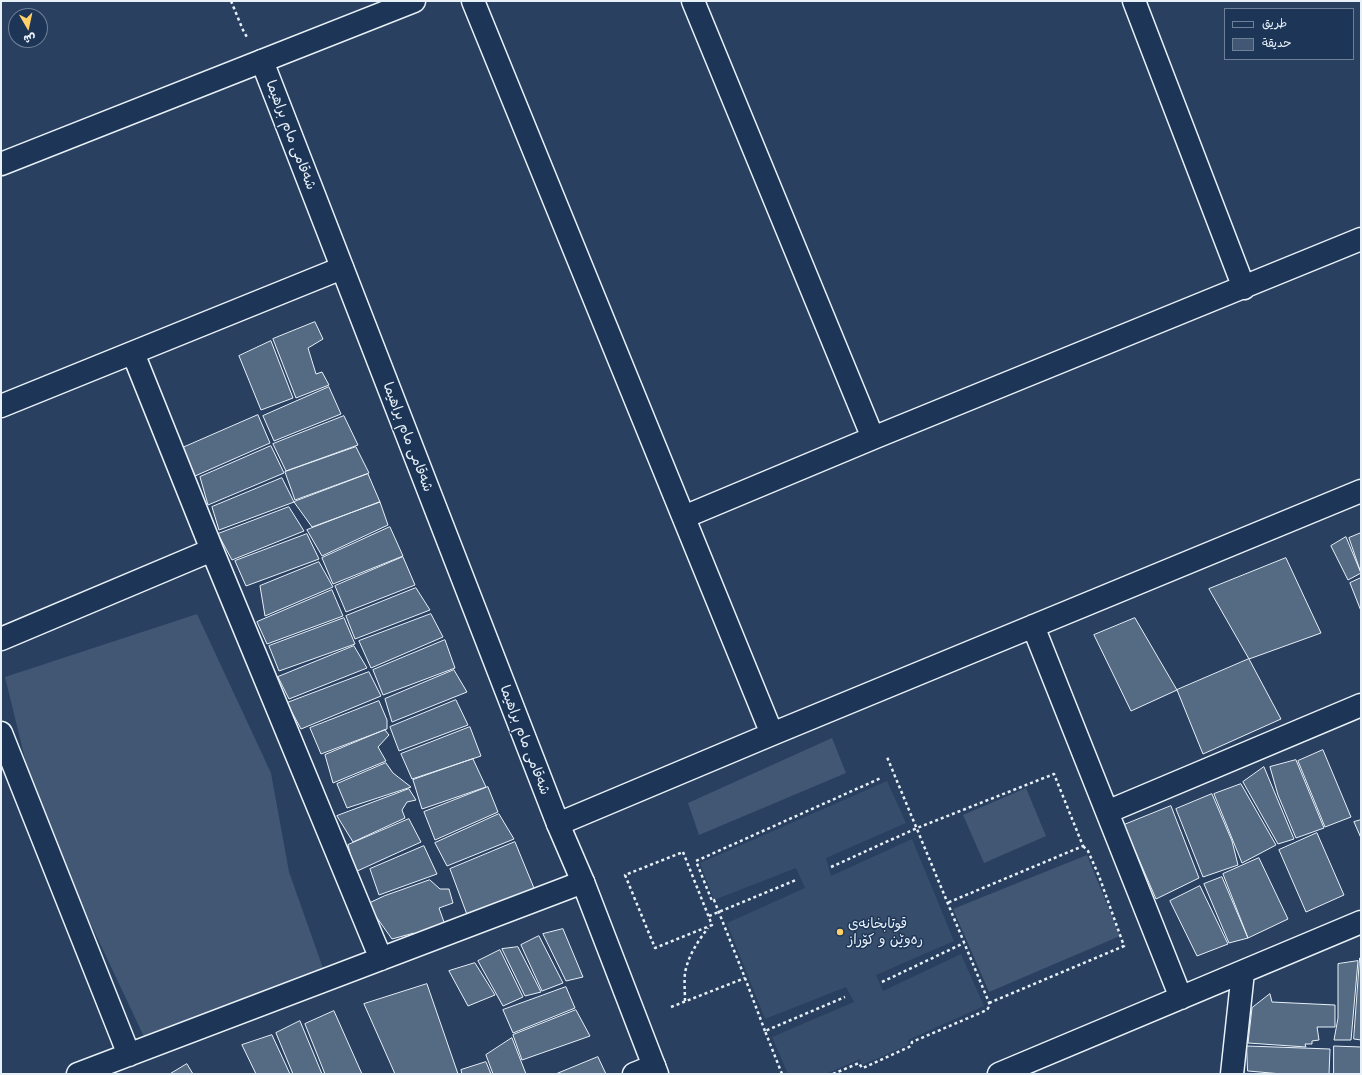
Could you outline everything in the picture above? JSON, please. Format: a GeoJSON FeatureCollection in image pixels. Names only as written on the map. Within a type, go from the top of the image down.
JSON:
{"type":"FeatureCollection","features":[{"type":"Feature","properties":{"kind":"street"},"geometry":{"type":"LineString","coordinates":[[1,164],[414,1]]}},
{"type":"Feature","properties":{"kind":"street"},"geometry":{"type":"LineString","coordinates":[[473,1],[772,734]]}},
{"type":"Feature","properties":{"kind":"street"},"geometry":{"type":"LineString","coordinates":[[693,1],[873,438]]}},
{"type":"Feature","properties":{"kind":"street"},"geometry":{"type":"LineString","coordinates":[[1134,1],[1244,288]]}},
{"type":"Feature","properties":{"kind":"street","name":"شەقامی مام براهیما"},"geometry":{"type":"LineString","coordinates":[[262,62],[558,824],[583,882],[656,1070]]}},
{"type":"Feature","properties":{"kind":"street"},"geometry":{"type":"LineString","coordinates":[[684,517],[873,438],[1361,239]]}},
{"type":"Feature","properties":{"kind":"street"},"geometry":{"type":"LineString","coordinates":[[1,406],[342,268]]}},
{"type":"Feature","properties":{"kind":"street"},"geometry":{"type":"LineString","coordinates":[[133,352],[212,550],[381,959]]}},
{"type":"Feature","properties":{"kind":"street"},"geometry":{"type":"LineString","coordinates":[[558,824],[1361,491]]}},
{"type":"Feature","properties":{"kind":"street"},"geometry":{"type":"LineString","coordinates":[[1,638],[212,550]]}},
{"type":"Feature","properties":{"kind":"street"},"geometry":{"type":"LineString","coordinates":[[1033,626],[1181,998]]}},
{"type":"Feature","properties":{"kind":"street"},"geometry":{"type":"LineString","coordinates":[[1107,812],[1361,704]]}},
{"type":"Feature","properties":{"kind":"street"},"geometry":{"type":"LineString","coordinates":[[1,733],[129,1055]]}},
{"type":"Feature","properties":{"kind":"street"},"geometry":{"type":"LineString","coordinates":[[78,1074],[583,882]]}},
{"type":"Feature","properties":{"kind":"street"},"geometry":{"type":"LineString","coordinates":[[999,1074],[1361,922]]}},
{"type":"Feature","properties":{"kind":"street"},"geometry":{"type":"LineString","coordinates":[[1232,1074],[1243,972]]}},
{"type":"Feature","properties":{"kind":"street"},"geometry":{"type":"LineString","coordinates":[[634,1074],[656,1070]]}},
{"type":"Feature","properties":{"kind":"path"},"geometry":{"type":"LineString","coordinates":[[231,1],[243,30],[262,62]]}},
{"type":"Feature","properties":{"kind":"path"},"geometry":{"type":"LineString","coordinates":[[832,1074],[859,1063],[862,1068],[865,1067],[911,1046],[912,1042],[987,1010],[990,1005],[887,757]]}},
{"type":"Feature","properties":{"kind":"path"},"geometry":{"type":"LineString","coordinates":[[831,867],[917,828],[1054,774],[1083,846],[1088,851],[1124,946],[989,1003]]}},
{"type":"Feature","properties":{"kind":"path"},"geometry":{"type":"LineString","coordinates":[[782,1074],[719,912],[714,900],[712,901],[696,861],[881,778]]}},
{"type":"Feature","properties":{"kind":"path"},"geometry":{"type":"LineString","coordinates":[[947,903],[1083,846]]}},
{"type":"Feature","properties":{"kind":"path"},"geometry":{"type":"LineString","coordinates":[[685,1001],[686,972],[696,946],[708,928],[712,925],[683,852],[626,875],[655,948],[708,928]]}},
{"type":"Feature","properties":{"kind":"path"},"geometry":{"type":"LineString","coordinates":[[708,916],[796,880]]}},
{"type":"Feature","properties":{"kind":"path"},"geometry":{"type":"LineString","coordinates":[[882,982],[964,943]]}},
{"type":"Feature","properties":{"kind":"path"},"geometry":{"type":"LineString","coordinates":[[671,1007],[745,978]]}},
{"type":"Feature","properties":{"kind":"path"},"geometry":{"type":"LineString","coordinates":[[765,1030],[845,997]]}},
{"type":"Feature","properties":{"kind":"shaded area","name":"قوتابخانەی رەوێن و کۆراز"},"geometry":{"type":"Polygon","coordinates":[[[887,781],[906,823],[826,858],[831,876],[912,839],[954,941],[876,975],[883,991],[961,954],[984,1006],[908,1040],[908,1045],[862,1065],[860,1059],[828,1074],[788,1074],[772,1037],[854,1002],[846,987],[765,1019],[727,923],[805,888],[796,868],[714,900],[700,863],[887,781]]]}},
{"type":"Feature","properties":{"kind":"green space"},"geometry":{"type":"Polygon","coordinates":[[[197,614],[271,773],[289,872],[324,971],[146,1041],[38,812],[5,677],[197,614]]]}},
{"type":"Feature","properties":{"kind":"green space"},"geometry":{"type":"Polygon","coordinates":[[[832,738],[846,773],[699,835],[688,803],[832,738]]]}},
{"type":"Feature","properties":{"kind":"green space"},"geometry":{"type":"Polygon","coordinates":[[[1026,788],[1046,836],[984,863],[963,815],[1026,788]]]}},
{"type":"Feature","properties":{"kind":"green space"},"geometry":{"type":"Polygon","coordinates":[[[1087,855],[1120,936],[989,992],[953,909],[1087,855]]]}},
{"type":"Feature","properties":{"kind":"building"},"geometry":{"type":"Polygon","coordinates":[[[315,322],[323,339],[308,348],[316,374],[322,372],[329,385],[296,398],[273,339],[315,322]]]}},
{"type":"Feature","properties":{"kind":"building"},"geometry":{"type":"Polygon","coordinates":[[[271,341],[293,398],[261,410],[239,356],[271,341]]]}},
{"type":"Feature","properties":{"kind":"building"},"geometry":{"type":"Polygon","coordinates":[[[329,387],[341,414],[274,441],[263,416],[329,387]]]}},
{"type":"Feature","properties":{"kind":"building"},"geometry":{"type":"Polygon","coordinates":[[[258,415],[270,443],[195,476],[180,449],[258,415]]]}},
{"type":"Feature","properties":{"kind":"building"},"geometry":{"type":"Polygon","coordinates":[[[344,416],[358,445],[286,471],[273,444],[344,416]]]}},
{"type":"Feature","properties":{"kind":"building"},"geometry":{"type":"Polygon","coordinates":[[[271,446],[284,473],[208,505],[200,477],[271,446]]]}},
{"type":"Feature","properties":{"kind":"building"},"geometry":{"type":"Polygon","coordinates":[[[356,447],[369,473],[295,500],[285,472],[356,447]]]}},
{"type":"Feature","properties":{"kind":"building"},"geometry":{"type":"Polygon","coordinates":[[[368,474],[380,502],[312,527],[294,502],[368,474]]]}},
{"type":"Feature","properties":{"kind":"building"},"geometry":{"type":"Polygon","coordinates":[[[282,478],[294,502],[219,530],[212,507],[282,478]]]}},
{"type":"Feature","properties":{"kind":"building"},"geometry":{"type":"Polygon","coordinates":[[[380,502],[388,525],[322,556],[307,530],[380,502]]]}},
{"type":"Feature","properties":{"kind":"building"},"geometry":{"type":"Polygon","coordinates":[[[289,507],[304,531],[232,560],[218,534],[289,507]]]}},
{"type":"Feature","properties":{"kind":"building"},"geometry":{"type":"Polygon","coordinates":[[[390,527],[403,556],[333,584],[322,558],[390,527]]]}},
{"type":"Feature","properties":{"kind":"building"},"geometry":{"type":"Polygon","coordinates":[[[1361,533],[1361,573],[1349,538],[1361,533]]]}},
{"type":"Feature","properties":{"kind":"building"},"geometry":{"type":"Polygon","coordinates":[[[307,534],[319,559],[246,586],[235,561],[307,534]]]}},
{"type":"Feature","properties":{"kind":"building"},"geometry":{"type":"Polygon","coordinates":[[[1346,537],[1361,573],[1348,580],[1331,546],[1346,537]]]}},
{"type":"Feature","properties":{"kind":"building"},"geometry":{"type":"Polygon","coordinates":[[[403,557],[415,585],[346,612],[335,586],[403,557]]]}},
{"type":"Feature","properties":{"kind":"building"},"geometry":{"type":"Polygon","coordinates":[[[1286,558],[1321,633],[1249,659],[1209,589],[1286,558]]]}},
{"type":"Feature","properties":{"kind":"building"},"geometry":{"type":"Polygon","coordinates":[[[319,562],[333,587],[265,616],[260,586],[319,562]]]}},
{"type":"Feature","properties":{"kind":"building"},"geometry":{"type":"Polygon","coordinates":[[[1361,578],[1361,611],[1350,583],[1361,578]]]}},
{"type":"Feature","properties":{"kind":"building"},"geometry":{"type":"Polygon","coordinates":[[[416,588],[430,610],[355,639],[346,616],[416,588]]]}},
{"type":"Feature","properties":{"kind":"building"},"geometry":{"type":"Polygon","coordinates":[[[332,590],[343,616],[267,644],[257,622],[332,590]]]}},
{"type":"Feature","properties":{"kind":"building"},"geometry":{"type":"Polygon","coordinates":[[[431,614],[443,637],[371,668],[359,641],[431,614]]]}},
{"type":"Feature","properties":{"kind":"building"},"geometry":{"type":"Polygon","coordinates":[[[344,618],[355,644],[279,671],[269,646],[344,618]]]}},
{"type":"Feature","properties":{"kind":"building"},"geometry":{"type":"Polygon","coordinates":[[[1135,618],[1177,690],[1131,711],[1094,635],[1135,618]]]}},
{"type":"Feature","properties":{"kind":"building"},"geometry":{"type":"Polygon","coordinates":[[[445,640],[455,668],[383,695],[373,670],[445,640]]]}},
{"type":"Feature","properties":{"kind":"building"},"geometry":{"type":"Polygon","coordinates":[[[354,646],[367,668],[289,699],[278,677],[354,646]]]}},
{"type":"Feature","properties":{"kind":"building"},"geometry":{"type":"Polygon","coordinates":[[[1249,659],[1281,719],[1203,754],[1177,690],[1249,659]]]}},
{"type":"Feature","properties":{"kind":"building"},"geometry":{"type":"Polygon","coordinates":[[[454,670],[467,692],[392,722],[385,699],[454,670]]]}},
{"type":"Feature","properties":{"kind":"building"},"geometry":{"type":"Polygon","coordinates":[[[369,672],[381,696],[301,729],[287,703],[369,672]]]}},
{"type":"Feature","properties":{"kind":"building"},"geometry":{"type":"Polygon","coordinates":[[[456,700],[468,725],[399,751],[390,727],[456,700]]]}},
{"type":"Feature","properties":{"kind":"building"},"geometry":{"type":"Polygon","coordinates":[[[379,701],[387,720],[387,729],[321,754],[310,728],[379,701]]]}},
{"type":"Feature","properties":{"kind":"building"},"geometry":{"type":"Polygon","coordinates":[[[470,727],[481,756],[412,779],[401,754],[470,727]]]}},
{"type":"Feature","properties":{"kind":"building"},"geometry":{"type":"Polygon","coordinates":[[[385,730],[389,735],[378,747],[386,761],[333,783],[325,755],[385,730]]]}},
{"type":"Feature","properties":{"kind":"building"},"geometry":{"type":"Polygon","coordinates":[[[1323,750],[1351,817],[1325,827],[1298,761],[1323,750]]]}},
{"type":"Feature","properties":{"kind":"building"},"geometry":{"type":"Polygon","coordinates":[[[473,759],[486,787],[422,809],[413,780],[473,759]]]}},
{"type":"Feature","properties":{"kind":"building"},"geometry":{"type":"Polygon","coordinates":[[[1296,760],[1324,828],[1296,838],[1278,795],[1270,767],[1296,760]]]}},
{"type":"Feature","properties":{"kind":"building"},"geometry":{"type":"Polygon","coordinates":[[[386,763],[393,773],[411,787],[347,808],[337,784],[386,763]]]}},
{"type":"Feature","properties":{"kind":"building"},"geometry":{"type":"Polygon","coordinates":[[[1264,767],[1294,839],[1278,844],[1243,782],[1264,767]]]}},
{"type":"Feature","properties":{"kind":"building"},"geometry":{"type":"Polygon","coordinates":[[[1241,784],[1276,845],[1242,863],[1214,794],[1241,784]]]}},
{"type":"Feature","properties":{"kind":"building"},"geometry":{"type":"Polygon","coordinates":[[[488,787],[498,812],[435,840],[424,812],[488,787]]]}},
{"type":"Feature","properties":{"kind":"building"},"geometry":{"type":"Polygon","coordinates":[[[409,789],[416,800],[407,802],[402,810],[405,818],[353,842],[337,816],[409,789]]]}},
{"type":"Feature","properties":{"kind":"building"},"geometry":{"type":"Polygon","coordinates":[[[1212,794],[1232,841],[1238,865],[1203,877],[1176,809],[1212,794]]]}},
{"type":"Feature","properties":{"kind":"building"},"geometry":{"type":"Polygon","coordinates":[[[1171,806],[1199,878],[1156,899],[1124,825],[1171,806]]]}},
{"type":"Feature","properties":{"kind":"building"},"geometry":{"type":"Polygon","coordinates":[[[499,814],[514,839],[447,866],[435,843],[499,814]]]}},
{"type":"Feature","properties":{"kind":"building"},"geometry":{"type":"Polygon","coordinates":[[[409,819],[421,842],[355,872],[348,845],[409,819]]]}},
{"type":"Feature","properties":{"kind":"building"},"geometry":{"type":"Polygon","coordinates":[[[1361,820],[1361,838],[1354,822],[1361,820]]]}},
{"type":"Feature","properties":{"kind":"building"},"geometry":{"type":"Polygon","coordinates":[[[1317,833],[1344,895],[1306,912],[1279,850],[1317,833]]]}},
{"type":"Feature","properties":{"kind":"building"},"geometry":{"type":"Polygon","coordinates":[[[515,842],[536,893],[469,920],[450,869],[515,842]]]}},
{"type":"Feature","properties":{"kind":"building"},"geometry":{"type":"Polygon","coordinates":[[[424,846],[437,874],[379,895],[370,869],[424,846]]]}},
{"type":"Feature","properties":{"kind":"building"},"geometry":{"type":"Polygon","coordinates":[[[1259,858],[1288,919],[1248,938],[1223,874],[1259,858]]]}},
{"type":"Feature","properties":{"kind":"building"},"geometry":{"type":"Polygon","coordinates":[[[1222,877],[1248,938],[1229,943],[1204,884],[1222,877]]]}},
{"type":"Feature","properties":{"kind":"building"},"geometry":{"type":"Polygon","coordinates":[[[430,880],[440,889],[449,889],[453,903],[439,908],[445,925],[416,938],[414,933],[392,939],[367,904],[384,896],[430,880]]]}},
{"type":"Feature","properties":{"kind":"building"},"geometry":{"type":"Polygon","coordinates":[[[1200,886],[1228,944],[1197,956],[1170,901],[1200,886]]]}},
{"type":"Feature","properties":{"kind":"building"},"geometry":{"type":"Polygon","coordinates":[[[563,929],[583,977],[566,981],[543,934],[563,929]]]}},
{"type":"Feature","properties":{"kind":"building"},"geometry":{"type":"Polygon","coordinates":[[[539,936],[563,983],[542,991],[521,945],[539,936]]]}},
{"type":"Feature","properties":{"kind":"building"},"geometry":{"type":"Polygon","coordinates":[[[518,947],[541,992],[525,996],[502,949],[518,947]]]}},
{"type":"Feature","properties":{"kind":"building"},"geometry":{"type":"Polygon","coordinates":[[[500,950],[523,997],[503,1006],[478,961],[500,950]]]}},
{"type":"Feature","properties":{"kind":"building"},"geometry":{"type":"Polygon","coordinates":[[[1361,958],[1361,1040],[1354,1039],[1361,958]]]}},
{"type":"Feature","properties":{"kind":"building"},"geometry":{"type":"Polygon","coordinates":[[[1358,961],[1351,1040],[1334,1040],[1338,1018],[1338,964],[1358,961]]]}},
{"type":"Feature","properties":{"kind":"building"},"geometry":{"type":"Polygon","coordinates":[[[475,963],[495,995],[468,1006],[449,971],[475,963]]]}},
{"type":"Feature","properties":{"kind":"building"},"geometry":{"type":"Polygon","coordinates":[[[427,984],[458,1074],[395,1074],[364,1004],[427,984]]]}},
{"type":"Feature","properties":{"kind":"building"},"geometry":{"type":"Polygon","coordinates":[[[566,987],[575,1008],[513,1033],[503,1010],[566,987]]]}},
{"type":"Feature","properties":{"kind":"building"},"geometry":{"type":"Polygon","coordinates":[[[1270,994],[1272,1002],[1335,1005],[1335,1027],[1317,1027],[1319,1040],[1312,1041],[1312,1044],[1305,1044],[1306,1047],[1248,1043],[1252,1008],[1270,994]]]}},
{"type":"Feature","properties":{"kind":"building"},"geometry":{"type":"Polygon","coordinates":[[[576,1010],[590,1036],[522,1060],[513,1035],[576,1010]]]}},
{"type":"Feature","properties":{"kind":"building"},"geometry":{"type":"Polygon","coordinates":[[[334,1011],[362,1074],[325,1074],[305,1024],[334,1011]]]}},
{"type":"Feature","properties":{"kind":"building"},"geometry":{"type":"Polygon","coordinates":[[[300,1021],[322,1074],[293,1074],[276,1033],[300,1021]]]}},
{"type":"Feature","properties":{"kind":"building"},"geometry":{"type":"Polygon","coordinates":[[[272,1035],[290,1074],[256,1074],[242,1045],[272,1035]]]}},
{"type":"Feature","properties":{"kind":"building"},"geometry":{"type":"Polygon","coordinates":[[[512,1038],[526,1074],[493,1074],[486,1055],[512,1038]]]}},
{"type":"Feature","properties":{"kind":"building"},"geometry":{"type":"Polygon","coordinates":[[[1247,1046],[1330,1049],[1329,1074],[1282,1074],[1248,1071],[1247,1046]]]}},
{"type":"Feature","properties":{"kind":"building"},"geometry":{"type":"Polygon","coordinates":[[[1334,1046],[1361,1047],[1361,1074],[1334,1074],[1334,1046]]]}},
{"type":"Feature","properties":{"kind":"building"},"geometry":{"type":"Polygon","coordinates":[[[598,1057],[606,1074],[556,1074],[598,1057]]]}},
{"type":"Feature","properties":{"kind":"building"},"geometry":{"type":"Polygon","coordinates":[[[486,1062],[491,1074],[462,1074],[461,1070],[486,1062]]]}},
{"type":"Feature","properties":{"kind":"building"},"geometry":{"type":"Polygon","coordinates":[[[187,1064],[193,1074],[170,1074],[187,1064]]]}},
{"type":"Feature","properties":{"kind":"place","name":"قوتابخانەی رەوێن و کۆراز"},"geometry":{"type":"Point","coordinates":[840,932]}}]}
